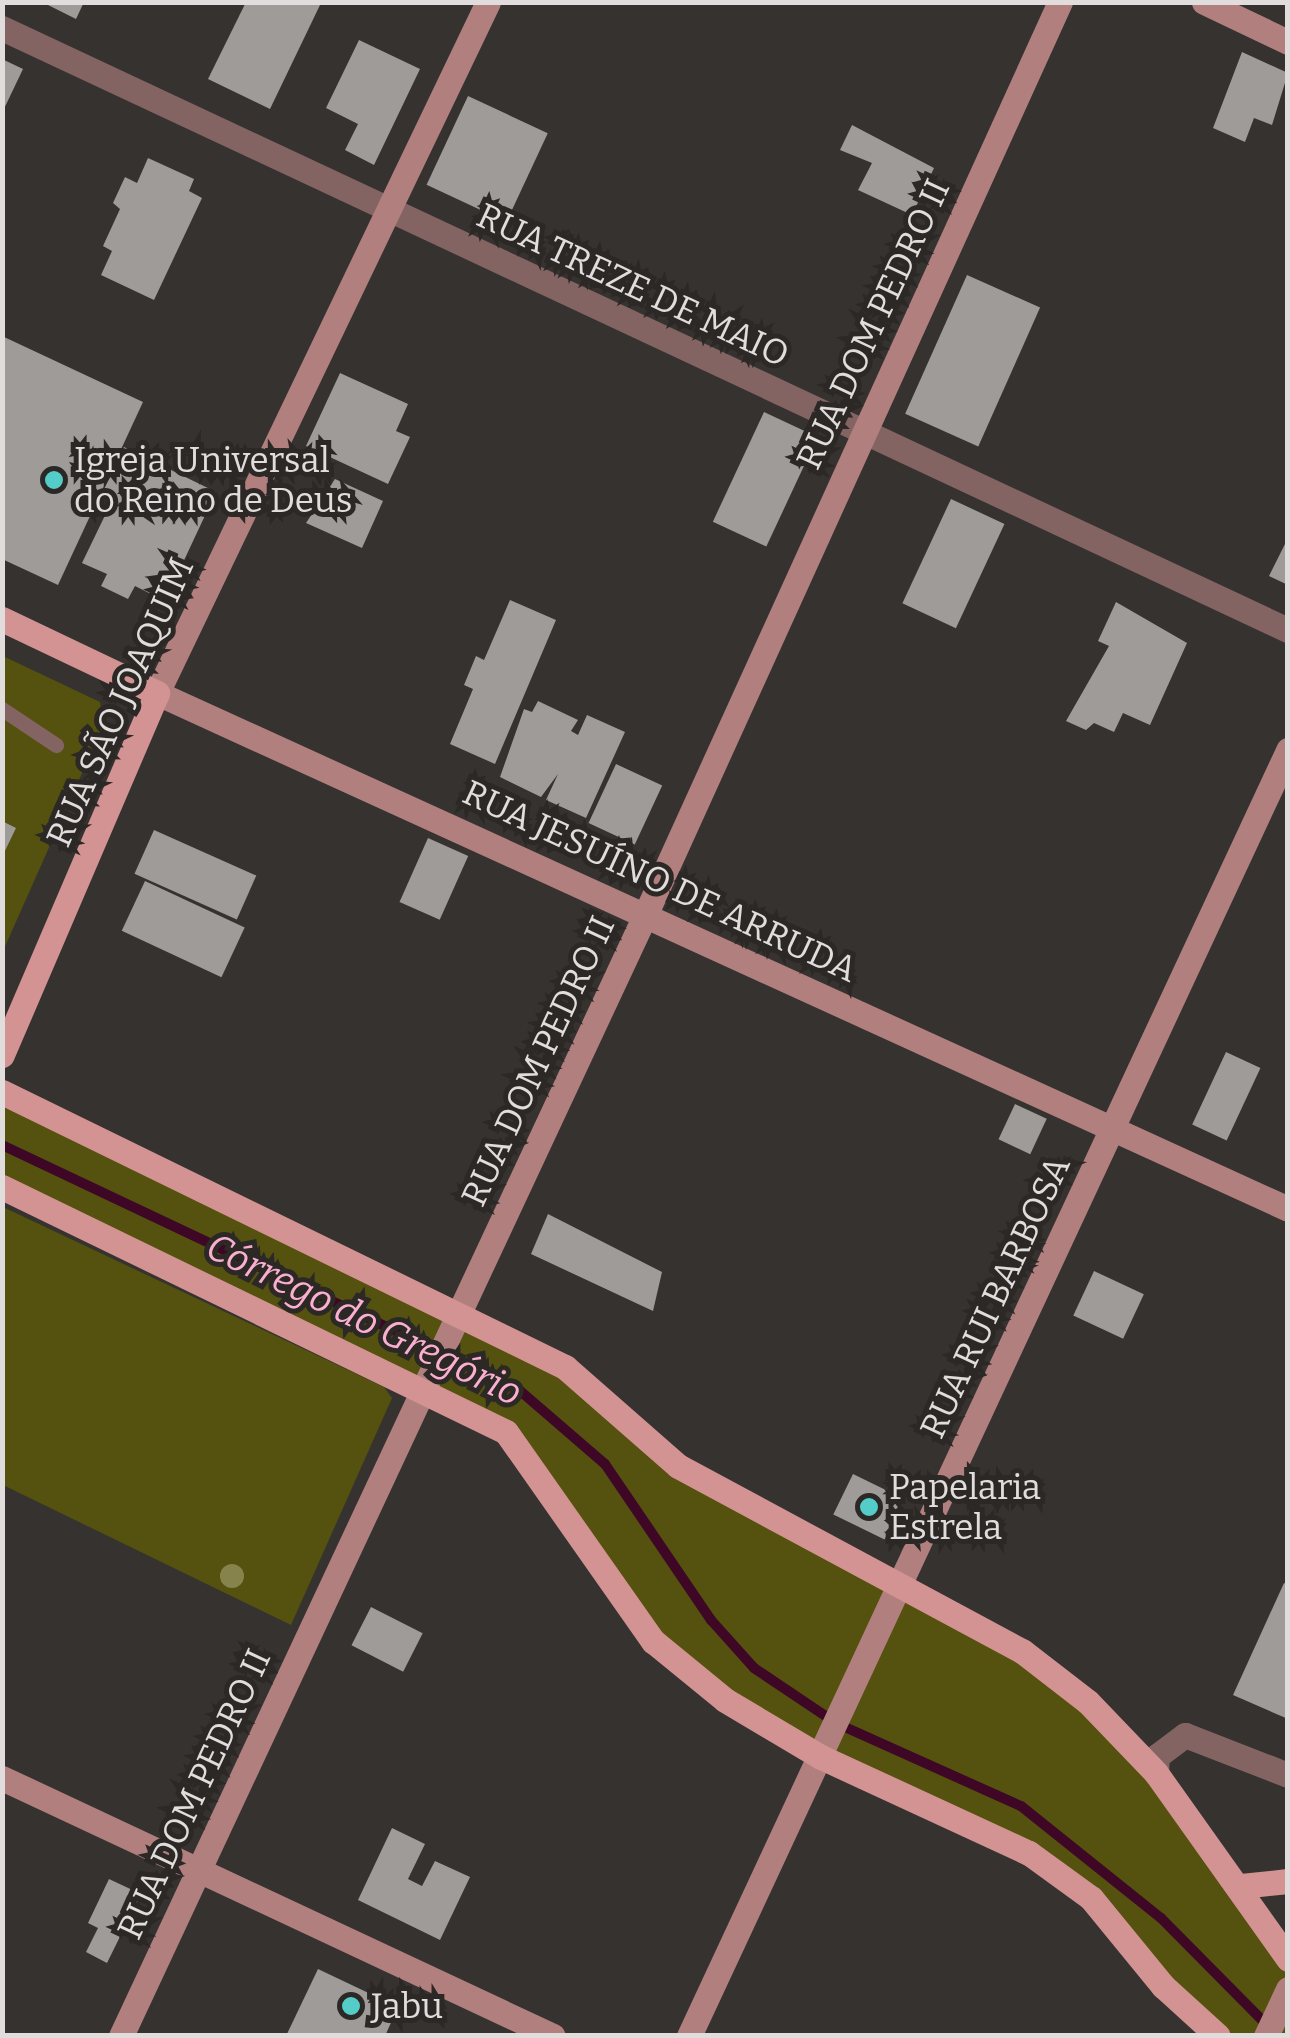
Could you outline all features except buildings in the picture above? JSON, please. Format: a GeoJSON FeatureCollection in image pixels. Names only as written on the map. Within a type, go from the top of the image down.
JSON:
{"type":"FeatureCollection","features":[{"type":"Feature","properties":{"kind":"main road","name":"RUA SÃO JOAQUIM"},"geometry":{"type":"LineString","coordinates":[[2,1055],[158,693],[394,212],[488,2]]}},
{"type":"Feature","properties":{"kind":"main road","name":"RUA DOM PEDRO II"},"geometry":{"type":"LineString","coordinates":[[121,2036],[196,1868],[647,911],[861,431],[1060,2]]}},
{"type":"Feature","properties":{"kind":"main road"},"geometry":{"type":"LineString","coordinates":[[1204,2],[1288,42]]}},
{"type":"Feature","properties":{"kind":"main road","name":"RUA JESUÍNO DE ARRUDA"},"geometry":{"type":"LineString","coordinates":[[2,620],[647,911],[1288,1209]]}},
{"type":"Feature","properties":{"kind":"main road","name":"RUA RUI BARBOSA"},"geometry":{"type":"LineString","coordinates":[[690,2036],[855,1692],[901,1584],[1288,750]]}},
{"type":"Feature","properties":{"kind":"main road"},"geometry":{"type":"LineString","coordinates":[[2,1092],[452,1321],[564,1367],[678,1466],[1022,1650],[1088,1702],[1156,1773],[1240,1886],[1288,1959]]}},
{"type":"Feature","properties":{"kind":"main road"},"geometry":{"type":"LineString","coordinates":[[2,1187],[427,1381],[506,1432],[653,1641],[726,1700],[1029,1853],[1092,1898],[1163,1986],[1218,2036]]}},
{"type":"Feature","properties":{"kind":"main road"},"geometry":{"type":"LineString","coordinates":[[2,1778],[553,2036]]}},
{"type":"Feature","properties":{"kind":"main road"},"geometry":{"type":"LineString","coordinates":[[1240,1886],[1288,1882]]}},
{"type":"Feature","properties":{"kind":"main road"},"geometry":{"type":"LineString","coordinates":[[1266,2036],[1285,1994]]}},
{"type":"Feature","properties":{"kind":"street","name":"RUA TREZE DE MAIO"},"geometry":{"type":"LineString","coordinates":[[2,28],[1288,630]]}},
{"type":"Feature","properties":{"kind":"street"},"geometry":{"type":"LineString","coordinates":[[1156,1773],[1157,1756],[1185,1734],[1288,1774]]}},
{"type":"Feature","properties":{"kind":"lane"},"geometry":{"type":"LineString","coordinates":[[2,709],[56,746]]}},
{"type":"Feature","properties":{"kind":"shaded area"},"geometry":{"type":"Polygon","coordinates":[[[3,656],[100,702],[103,726],[3,951],[3,656]]]}},
{"type":"Feature","properties":{"kind":"shaded area"},"geometry":{"type":"Polygon","coordinates":[[[2,1092],[565,1367],[627,1422],[1088,1702],[1287,1959],[1287,2035],[1218,2035],[1091,1898],[821,1757],[653,1641],[506,1432],[3,1187],[2,1092]]]}},
{"type":"Feature","properties":{"kind":"shaded area"},"geometry":{"type":"Polygon","coordinates":[[[3,1207],[384,1387],[392,1398],[291,1625],[3,1485],[3,1207]]]}},
{"type":"Feature","properties":{"kind":"waterway","name":"Córrego do Gregório"},"geometry":{"type":"LineString","coordinates":[[2,1145],[518,1389],[605,1464],[711,1620],[754,1668],[836,1723],[1021,1806],[1161,1918],[1269,2027]]}},
{"type":"Feature","properties":{"kind":"place","name":"Igreja Universal do Reino de Deus"},"geometry":{"type":"Point","coordinates":[54,480]}},
{"type":"Feature","properties":{"kind":"place","name":"Papelaria Estrela"},"geometry":{"type":"Point","coordinates":[869,1507]}},
{"type":"Feature","properties":{"kind":"place","name":"Jabu"},"geometry":{"type":"Point","coordinates":[351,2006]}}]}
